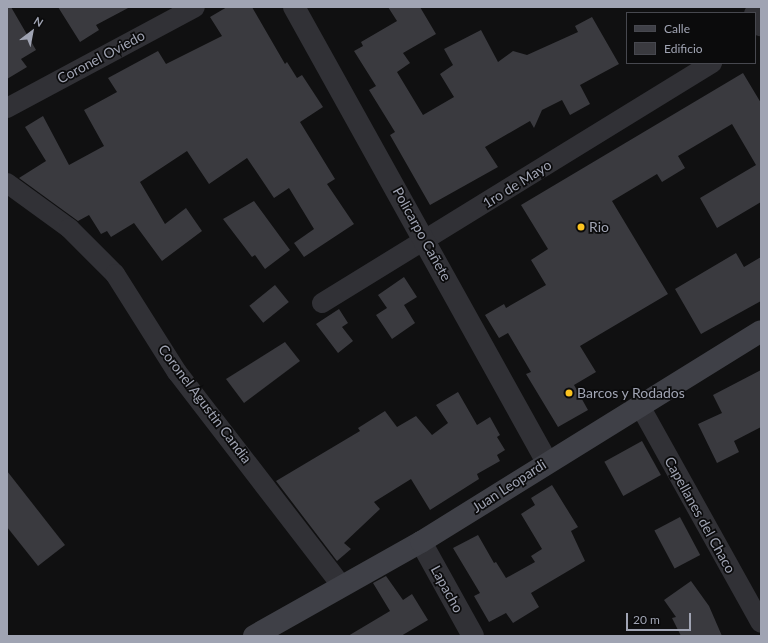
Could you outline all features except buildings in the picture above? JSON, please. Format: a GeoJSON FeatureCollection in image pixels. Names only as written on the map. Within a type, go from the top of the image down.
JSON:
{"type":"FeatureCollection","features":[{"type":"Feature","properties":{"kind":"main road","name":"Juan Leopardi"},"geometry":{"type":"LineString","coordinates":[[254,636],[421,542],[547,462],[761,331]]}},
{"type":"Feature","properties":{"kind":"street","name":"Coronel Oviedo"},"geometry":{"type":"LineString","coordinates":[[7,108],[195,7]]}},
{"type":"Feature","properties":{"kind":"street","name":"Policarpo Cañete"},"geometry":{"type":"LineString","coordinates":[[294,7],[426,240],[547,462]]}},
{"type":"Feature","properties":{"kind":"street"},"geometry":{"type":"LineString","coordinates":[[756,16],[761,25]]}},
{"type":"Feature","properties":{"kind":"street","name":"1ro de Mayo"},"geometry":{"type":"LineString","coordinates":[[322,303],[710,64]]}},
{"type":"Feature","properties":{"kind":"street","name":"Coronel Agustin Candia"},"geometry":{"type":"LineString","coordinates":[[7,183],[69,228],[115,274],[177,372],[342,586]]}},
{"type":"Feature","properties":{"kind":"street","name":"Capellanes del Chaco"},"geometry":{"type":"LineString","coordinates":[[640,406],[761,623]]}},
{"type":"Feature","properties":{"kind":"street","name":"Lapacho"},"geometry":{"type":"LineString","coordinates":[[421,542],[474,636]]}},
{"type":"Feature","properties":{"kind":"place","name":"Rio"},"geometry":{"type":"Point","coordinates":[581,227]}},
{"type":"Feature","properties":{"kind":"place","name":"Barcos y Rodados"},"geometry":{"type":"Point","coordinates":[569,393]}}]}
